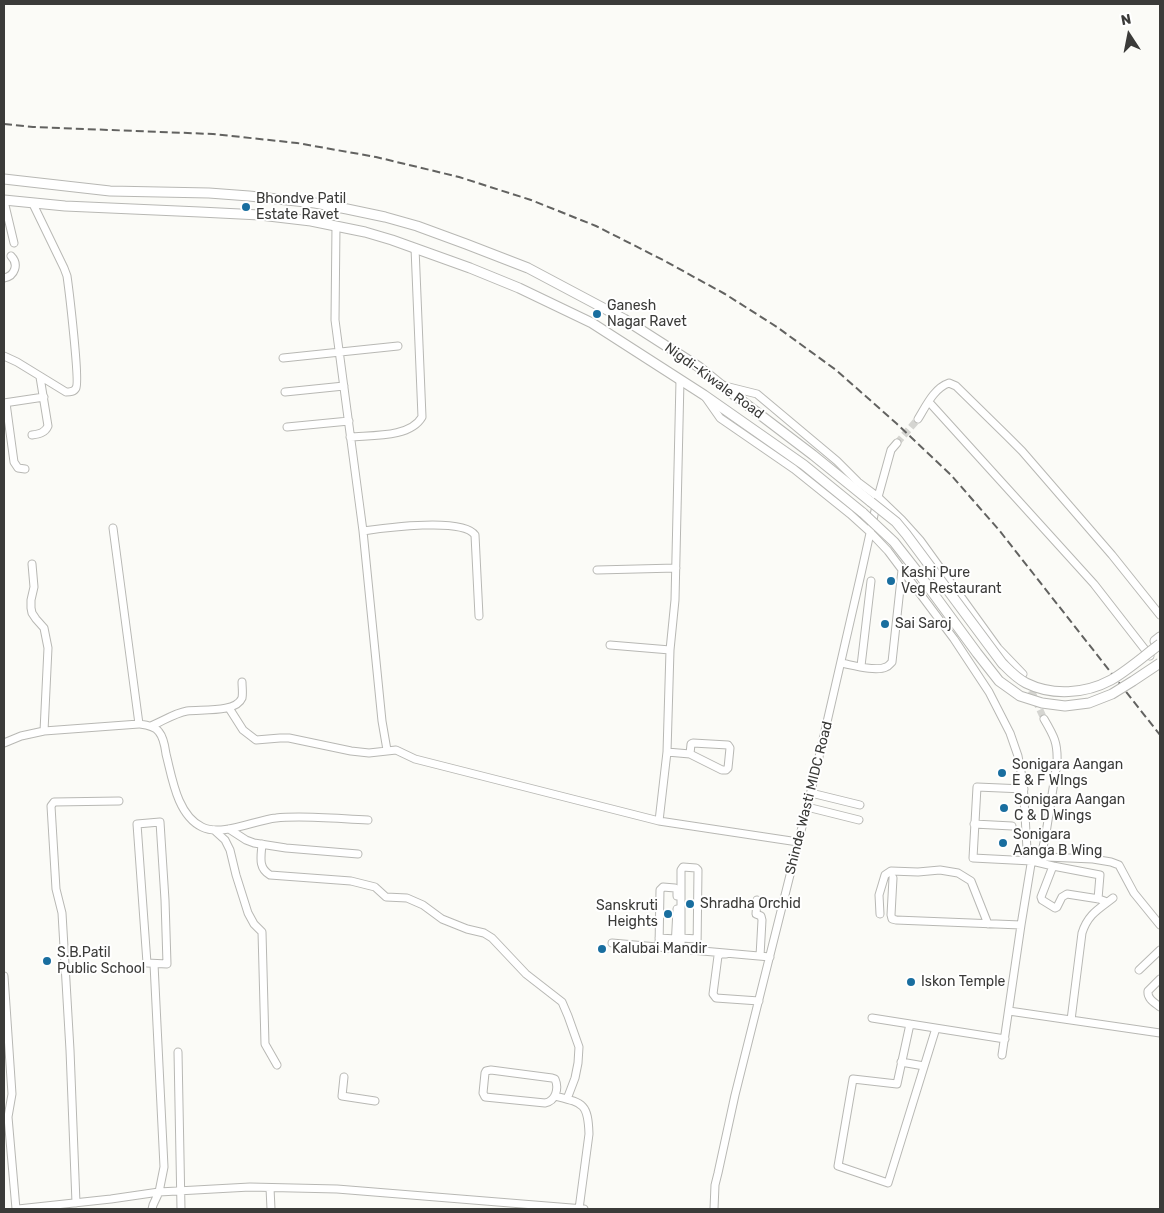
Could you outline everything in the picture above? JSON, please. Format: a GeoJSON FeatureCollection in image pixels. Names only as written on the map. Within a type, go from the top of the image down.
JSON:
{"type":"FeatureCollection","features":[{"type":"Feature","properties":{"kind":"main road","name":"Nigdi-Kiwale Road"},"geometry":{"type":"LineString","coordinates":[[4,180],[110,191],[209,193],[283,199],[348,209],[417,226],[528,268],[624,319],[699,367],[896,522],[998,657],[1015,676],[1025,682],[1043,689],[1059,692],[1097,686],[1111,679],[1159,643]]}},
{"type":"Feature","properties":{"kind":"main road","name":"Nigdi-Kiwale Road"},"geometry":{"type":"LineString","coordinates":[[4,201],[260,216],[311,222],[365,232],[470,268],[519,288],[592,323],[704,395],[804,465],[863,512],[894,542],[999,681],[1020,696],[1042,703],[1065,706],[1089,703],[1112,694],[1160,662]]}},
{"type":"Feature","properties":{"kind":"street"},"geometry":{"type":"LineString","coordinates":[[4,201],[14,243]]}},
{"type":"Feature","properties":{"kind":"street"},"geometry":{"type":"LineString","coordinates":[[4,356],[18,362],[66,392],[72,392],[78,385],[67,276],[33,204]]}},
{"type":"Feature","properties":{"kind":"street"},"geometry":{"type":"LineString","coordinates":[[336,226],[335,320],[363,531],[383,730],[387,750]]}},
{"type":"Feature","properties":{"kind":"street"},"geometry":{"type":"LineString","coordinates":[[350,437],[405,431],[422,417],[414,248]]}},
{"type":"Feature","properties":{"kind":"street"},"geometry":{"type":"LineString","coordinates":[[4,278],[14,271],[14,259],[11,256]]}},
{"type":"Feature","properties":{"kind":"street"},"geometry":{"type":"LineString","coordinates":[[283,358],[398,346]]}},
{"type":"Feature","properties":{"kind":"street"},"geometry":{"type":"LineString","coordinates":[[32,435],[41,434],[47,430],[48,426],[40,376]]}},
{"type":"Feature","properties":{"kind":"street"},"geometry":{"type":"LineString","coordinates":[[659,821],[667,752],[670,650],[676,568],[680,380]]}},
{"type":"Feature","properties":{"kind":"street"},"geometry":{"type":"LineString","coordinates":[[918,418],[938,389],[949,383],[956,386],[1022,451],[1112,555],[1160,615]]}},
{"type":"Feature","properties":{"kind":"street"},"geometry":{"type":"LineString","coordinates":[[721,385],[758,394],[837,461],[858,482],[878,497],[920,540],[998,648],[1023,674]]}},
{"type":"Feature","properties":{"kind":"street"},"geometry":{"type":"LineString","coordinates":[[285,392],[344,386]]}},
{"type":"Feature","properties":{"kind":"street"},"geometry":{"type":"LineString","coordinates":[[704,395],[720,418],[807,479],[850,514],[888,551],[954,639],[989,692],[1010,733],[1018,756],[1024,789],[1028,854],[1032,858],[1053,866],[1100,875],[1098,899]]}},
{"type":"Feature","properties":{"kind":"street"},"geometry":{"type":"LineString","coordinates":[[25,469],[18,468],[14,462],[5,403],[44,397]]}},
{"type":"Feature","properties":{"kind":"street"},"geometry":{"type":"LineString","coordinates":[[929,402],[1089,578],[1150,657],[1159,643]]}},
{"type":"Feature","properties":{"kind":"street"},"geometry":{"type":"LineString","coordinates":[[287,427],[348,421]]}},
{"type":"Feature","properties":{"kind":"street","name":"Shinde Wasti MIDC Road"},"geometry":{"type":"LineString","coordinates":[[714,1209],[715,1186],[735,1095],[811,793],[878,497],[892,450],[897,443]]}},
{"type":"Feature","properties":{"kind":"street"},"geometry":{"type":"LineString","coordinates":[[363,531],[408,525],[440,525],[454,526],[473,532],[475,535],[479,616]]}},
{"type":"Feature","properties":{"kind":"street"},"geometry":{"type":"LineString","coordinates":[[113,528],[139,724]]}},
{"type":"Feature","properties":{"kind":"street"},"geometry":{"type":"LineString","coordinates":[[32,564],[34,579],[31,608],[36,619],[44,628],[48,648],[44,731]]}},
{"type":"Feature","properties":{"kind":"street"},"geometry":{"type":"LineString","coordinates":[[597,570],[676,568]]}},
{"type":"Feature","properties":{"kind":"street"},"geometry":{"type":"LineString","coordinates":[[841,663],[884,668],[892,662],[902,570]]}},
{"type":"Feature","properties":{"kind":"street"},"geometry":{"type":"LineString","coordinates":[[861,666],[871,581]]}},
{"type":"Feature","properties":{"kind":"street"},"geometry":{"type":"LineString","coordinates":[[610,644],[670,650]]}},
{"type":"Feature","properties":{"kind":"street"},"geometry":{"type":"LineString","coordinates":[[152,726],[179,713],[229,708],[236,705],[242,695],[242,682]]}},
{"type":"Feature","properties":{"kind":"street"},"geometry":{"type":"LineString","coordinates":[[229,708],[243,730],[256,740],[290,738],[369,753],[396,750],[415,759],[659,821],[798,842]]}},
{"type":"Feature","properties":{"kind":"street"},"geometry":{"type":"LineString","coordinates":[[1041,858],[1058,751],[1056,741],[1044,719]]}},
{"type":"Feature","properties":{"kind":"street"},"geometry":{"type":"LineString","coordinates":[[4,742],[44,731],[139,724],[152,726],[159,732],[163,741],[180,802],[186,813],[194,822],[202,827],[214,830],[229,829],[277,817],[368,820]]}},
{"type":"Feature","properties":{"kind":"street"},"geometry":{"type":"LineString","coordinates":[[667,752],[690,754],[722,770],[728,768],[730,748],[728,745],[693,743],[691,744],[690,754]]}},
{"type":"Feature","properties":{"kind":"street"},"geometry":{"type":"LineString","coordinates":[[1024,789],[977,787],[973,858],[1041,858],[1046,856],[1092,859],[1115,863],[1122,869],[1134,893],[1160,925]]}},
{"type":"Feature","properties":{"kind":"street"},"geometry":{"type":"LineString","coordinates":[[811,793],[860,805]]}},
{"type":"Feature","properties":{"kind":"street"},"geometry":{"type":"LineString","coordinates":[[817,810],[820,796]]}},
{"type":"Feature","properties":{"kind":"street"},"geometry":{"type":"LineString","coordinates":[[76,1203],[62,914],[56,889],[51,806],[54,802],[119,800]]}},
{"type":"Feature","properties":{"kind":"street"},"geometry":{"type":"LineString","coordinates":[[807,808],[859,820]]}},
{"type":"Feature","properties":{"kind":"street"},"geometry":{"type":"LineString","coordinates":[[160,822],[166,900],[167,964],[154,964],[147,963],[137,824],[160,822]]}},
{"type":"Feature","properties":{"kind":"street"},"geometry":{"type":"LineString","coordinates":[[974,824],[1012,826]]}},
{"type":"Feature","properties":{"kind":"street"},"geometry":{"type":"LineString","coordinates":[[229,829],[246,840],[262,844],[358,854]]}},
{"type":"Feature","properties":{"kind":"street"},"geometry":{"type":"LineString","coordinates":[[214,830],[225,840],[230,850],[248,913],[254,924],[262,932],[265,1044],[277,1064]]}},
{"type":"Feature","properties":{"kind":"street"},"geometry":{"type":"LineString","coordinates":[[262,844],[262,868],[270,875],[362,883],[375,887],[386,897],[407,898],[423,905],[442,918],[467,929],[484,933],[492,938],[526,974],[562,1002],[579,1047],[578,1063],[567,1099]]}},
{"type":"Feature","properties":{"kind":"street"},"geometry":{"type":"LineString","coordinates":[[1002,1055],[1032,858]]}},
{"type":"Feature","properties":{"kind":"street"},"geometry":{"type":"LineString","coordinates":[[1053,866],[1041,896],[1042,900],[1055,908],[1066,894],[1110,900],[1090,917],[1084,925],[1071,1020]]}},
{"type":"Feature","properties":{"kind":"street"},"geometry":{"type":"LineString","coordinates":[[678,938],[681,870],[683,867],[696,868],[698,870],[697,950]]}},
{"type":"Feature","properties":{"kind":"street"},"geometry":{"type":"LineString","coordinates":[[880,914],[879,895],[884,875],[891,871],[918,872],[940,870],[958,873],[971,881],[988,924]]}},
{"type":"Feature","properties":{"kind":"street"},"geometry":{"type":"LineString","coordinates":[[893,878],[892,919],[1021,925]]}},
{"type":"Feature","properties":{"kind":"street"},"geometry":{"type":"LineString","coordinates":[[659,947],[660,890],[663,888],[675,888],[677,890],[678,949]]}},
{"type":"Feature","properties":{"kind":"street"},"geometry":{"type":"LineString","coordinates":[[757,900],[756,914],[762,920],[760,956]]}},
{"type":"Feature","properties":{"kind":"street"},"geometry":{"type":"LineString","coordinates":[[660,938],[697,939]]}},
{"type":"Feature","properties":{"kind":"street"},"geometry":{"type":"LineString","coordinates":[[612,943],[770,958]]}},
{"type":"Feature","properties":{"kind":"street"},"geometry":{"type":"LineString","coordinates":[[1138,970],[1160,950]]}},
{"type":"Feature","properties":{"kind":"street"},"geometry":{"type":"LineString","coordinates":[[759,1001],[716,998],[714,996],[718,956],[721,954],[770,958]]}},
{"type":"Feature","properties":{"kind":"street"},"geometry":{"type":"LineString","coordinates":[[152,1209],[159,1192],[164,1167],[154,964]]}},
{"type":"Feature","properties":{"kind":"street"},"geometry":{"type":"LineString","coordinates":[[4,976],[7,1080],[12,1094],[8,1117],[17,1209],[159,1192],[234,1187],[337,1189],[584,1209]]}},
{"type":"Feature","properties":{"kind":"street"},"geometry":{"type":"LineString","coordinates":[[1160,979],[1147,994],[1160,1007]]}},
{"type":"Feature","properties":{"kind":"street"},"geometry":{"type":"LineString","coordinates":[[1009,1011],[1160,1033]]}},
{"type":"Feature","properties":{"kind":"street"},"geometry":{"type":"LineString","coordinates":[[872,1018],[1005,1039]]}},
{"type":"Feature","properties":{"kind":"street"},"geometry":{"type":"LineString","coordinates":[[910,1024],[896,1084],[853,1080],[838,1166],[888,1183],[936,1028]]}},
{"type":"Feature","properties":{"kind":"street"},"geometry":{"type":"LineString","coordinates":[[178,1052],[181,1209]]}},
{"type":"Feature","properties":{"kind":"street"},"geometry":{"type":"LineString","coordinates":[[901,1062],[924,1066]]}},
{"type":"Feature","properties":{"kind":"street"},"geometry":{"type":"LineString","coordinates":[[491,1070],[555,1078],[555,1096],[551,1101],[545,1103],[485,1097],[483,1094],[485,1073],[491,1070]]}},
{"type":"Feature","properties":{"kind":"street"},"geometry":{"type":"LineString","coordinates":[[344,1077],[342,1096],[375,1101]]}},
{"type":"Feature","properties":{"kind":"street"},"geometry":{"type":"LineString","coordinates":[[555,1096],[579,1102],[583,1105],[589,1122],[579,1209]]}},
{"type":"Feature","properties":{"kind":"street"},"geometry":{"type":"LineString","coordinates":[[270,1188],[271,1209]]}},
{"type":"Feature","properties":{"kind":"tunnel"},"geometry":{"type":"LineString","coordinates":[[897,443],[918,419]]}},
{"type":"Feature","properties":{"kind":"tunnel"},"geometry":{"type":"LineString","coordinates":[[1027,681],[1044,719]]}},
{"type":"Feature","properties":{"kind":"railway"},"geometry":{"type":"LineString","coordinates":[[4,124],[33,127],[213,134],[297,143],[376,157],[459,177],[531,200],[596,226],[663,260],[725,294],[777,327],[836,370],[951,475],[999,530],[1160,735]]}},
{"type":"Feature","properties":{"kind":"place","name":"Bhondve Patil Estate Ravet"},"geometry":{"type":"Point","coordinates":[246,207]}},
{"type":"Feature","properties":{"kind":"place","name":"Ganesh Nagar Ravet"},"geometry":{"type":"Point","coordinates":[597,314]}},
{"type":"Feature","properties":{"kind":"place","name":"Kashi Pure Veg Restaurant"},"geometry":{"type":"Point","coordinates":[891,581]}},
{"type":"Feature","properties":{"kind":"place","name":"Sai Saroj"},"geometry":{"type":"Point","coordinates":[885,624]}},
{"type":"Feature","properties":{"kind":"place","name":"Sonigara Aangan E & F WIngs"},"geometry":{"type":"Point","coordinates":[1002,773]}},
{"type":"Feature","properties":{"kind":"place","name":"Sonigara Aangan C & D Wings"},"geometry":{"type":"Point","coordinates":[1004,808]}},
{"type":"Feature","properties":{"kind":"place","name":"Sonigara Aanga B Wing"},"geometry":{"type":"Point","coordinates":[1003,843]}},
{"type":"Feature","properties":{"kind":"place","name":"Shradha Orchid"},"geometry":{"type":"Point","coordinates":[690,904]}},
{"type":"Feature","properties":{"kind":"place","name":"Sanskruti Heights"},"geometry":{"type":"Point","coordinates":[668,914]}},
{"type":"Feature","properties":{"kind":"place","name":"Kalubai Mandir"},"geometry":{"type":"Point","coordinates":[602,949]}},
{"type":"Feature","properties":{"kind":"place","name":"S.B.Patil Public School"},"geometry":{"type":"Point","coordinates":[47,961]}},
{"type":"Feature","properties":{"kind":"place","name":"Iskon Temple"},"geometry":{"type":"Point","coordinates":[911,982]}}]}
